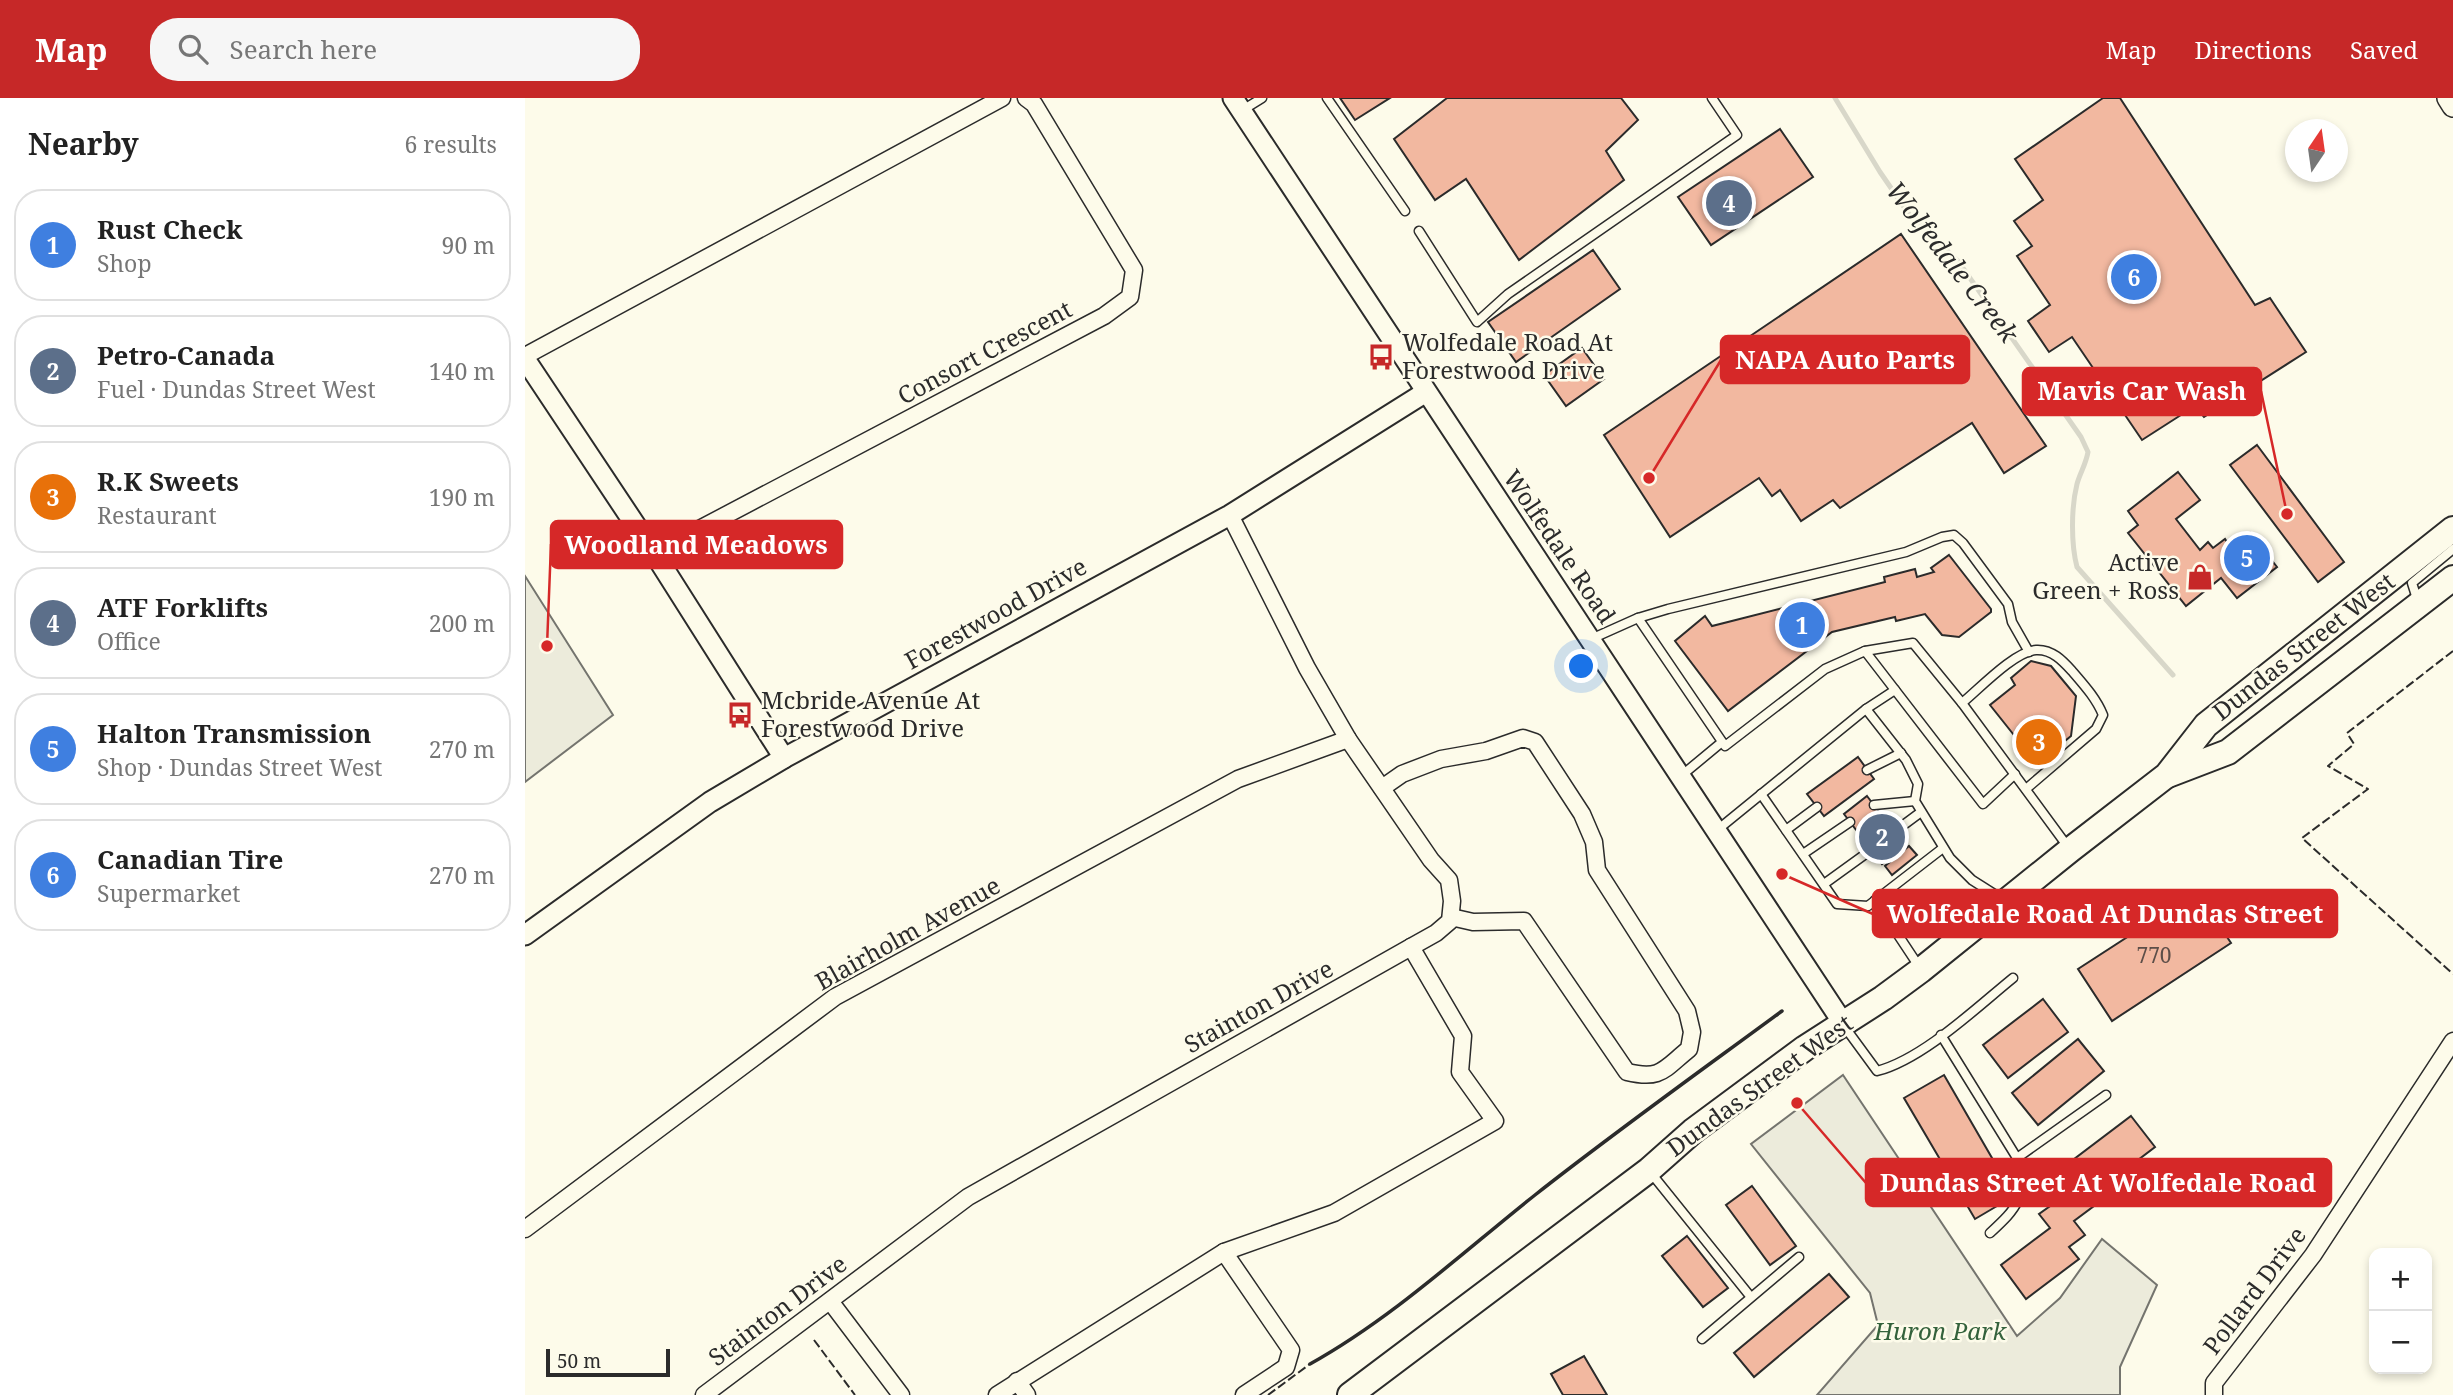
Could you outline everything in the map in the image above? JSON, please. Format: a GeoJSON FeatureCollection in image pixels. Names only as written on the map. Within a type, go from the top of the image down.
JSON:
{"type":"FeatureCollection","features":[{"type":"Feature","properties":{"kind":"main road"},"geometry":{"type":"LineString","coordinates":[[2448,98],[2453,106]]}},
{"type":"Feature","properties":{"kind":"main road","name":"Dundas Street West"},"geometry":{"type":"LineString","coordinates":[[1350,1395],[1649,1170],[1693,1132],[1805,1048],[1921,970],[2167,775],[2206,725],[2453,529]]}},
{"type":"Feature","properties":{"kind":"main road","name":"Dundas Street West"},"geometry":{"type":"LineString","coordinates":[[2167,775],[2228,752],[2453,578]]}},
{"type":"Feature","properties":{"kind":"street"},"geometry":{"type":"LineString","coordinates":[[784,758],[525,357],[1002,98]]}},
{"type":"Feature","properties":{"kind":"street","name":"Consort Crescent"},"geometry":{"type":"LineString","coordinates":[[654,553],[1104,316],[1130,297],[1134,270],[1034,104],[1026,98]]}},
{"type":"Feature","properties":{"kind":"street","name":"Wolfedale Road"},"geometry":{"type":"LineString","coordinates":[[1237,105],[1843,1023]]}},
{"type":"Feature","properties":{"kind":"street","name":"Forestwood Drive"},"geometry":{"type":"LineString","coordinates":[[525,935],[710,802],[784,758],[1230,515],[1426,392]]}},
{"type":"Feature","properties":{"kind":"street"},"geometry":{"type":"LineString","coordinates":[[1230,515],[1307,668],[1349,739],[1382,788],[1431,860],[1449,880],[1451,917],[1473,922],[1524,921],[1627,1072],[1648,1077],[1662,1071],[1689,1049],[1692,1031],[1687,1011],[1597,870],[1594,842],[1582,814],[1535,742],[1523,738],[1486,751],[1441,758],[1402,774],[1382,788]]}},
{"type":"Feature","properties":{"kind":"street","name":"Blairholm Avenue"},"geometry":{"type":"LineString","coordinates":[[525,1229],[835,997],[1238,779],[1349,739]]}},
{"type":"Feature","properties":{"kind":"street","name":"Stainton Drive"},"geometry":{"type":"LineString","coordinates":[[703,1395],[968,1196],[1436,933],[1451,917]]}},
{"type":"Feature","properties":{"kind":"street"},"geometry":{"type":"LineString","coordinates":[[997,1395],[1224,1252],[1334,1213],[1495,1121],[1460,1072],[1463,1037],[1411,947]]}},
{"type":"Feature","properties":{"kind":"street","name":"Pollard Drive"},"geometry":{"type":"LineString","coordinates":[[2214,1395],[2214,1382],[2313,1255],[2453,1041]]}},
{"type":"Feature","properties":{"kind":"street"},"geometry":{"type":"LineString","coordinates":[[1224,1252],[1291,1350],[1286,1367],[1244,1395]]}},
{"type":"Feature","properties":{"kind":"street"},"geometry":{"type":"LineString","coordinates":[[830,1301],[901,1395]]}},
{"type":"Feature","properties":{"kind":"street"},"geometry":{"type":"LineString","coordinates":[[1017,1381],[1027,1395]]}},
{"type":"Feature","properties":{"kind":"lane"},"geometry":{"type":"LineString","coordinates":[[1237,105],[1262,98]]}},
{"type":"Feature","properties":{"kind":"lane"},"geometry":{"type":"LineString","coordinates":[[1327,98],[1405,211]]}},
{"type":"Feature","properties":{"kind":"lane"},"geometry":{"type":"LineString","coordinates":[[1419,231],[1477,322],[1508,295],[1737,135],[1712,98]]}},
{"type":"Feature","properties":{"kind":"lane"},"geometry":{"type":"LineString","coordinates":[[1591,639],[1638,618],[1906,552],[1942,537],[1954,535],[1963,543],[2008,604],[2012,622],[2029,652]]}},
{"type":"Feature","properties":{"kind":"lane"},"geometry":{"type":"LineString","coordinates":[[2419,604],[2411,583],[2453,549]]}},
{"type":"Feature","properties":{"kind":"lane"},"geometry":{"type":"LineString","coordinates":[[1638,618],[1725,746],[1825,669],[1865,651],[1913,643],[1962,703],[2070,850]]}},
{"type":"Feature","properties":{"kind":"lane"},"geometry":{"type":"LineString","coordinates":[[1962,703],[2021,654],[2036,650],[2051,652],[2063,661],[2097,699],[2103,715],[2096,729],[2026,789]]}},
{"type":"Feature","properties":{"kind":"lane"},"geometry":{"type":"LineString","coordinates":[[1865,651],[1983,804],[2015,774]]}},
{"type":"Feature","properties":{"kind":"lane"},"geometry":{"type":"LineString","coordinates":[[1716,831],[1867,709],[1895,690]]}},
{"type":"Feature","properties":{"kind":"lane"},"geometry":{"type":"LineString","coordinates":[[1867,709],[1901,753],[1918,783],[1915,801],[1950,858],[1972,880],[2007,902]]}},
{"type":"Feature","properties":{"kind":"lane"},"geometry":{"type":"LineString","coordinates":[[1679,778],[1722,742]]}},
{"type":"Feature","properties":{"kind":"lane"},"geometry":{"type":"LineString","coordinates":[[1867,770],[1901,753]]}},
{"type":"Feature","properties":{"kind":"lane"},"geometry":{"type":"LineString","coordinates":[[1761,794],[1837,904],[1868,906],[1943,848]]}},
{"type":"Feature","properties":{"kind":"lane"},"geometry":{"type":"LineString","coordinates":[[1874,805],[1915,801]]}},
{"type":"Feature","properties":{"kind":"lane"},"geometry":{"type":"LineString","coordinates":[[1786,830],[1817,807]]}},
{"type":"Feature","properties":{"kind":"lane"},"geometry":{"type":"LineString","coordinates":[[1894,832],[1920,812]]}},
{"type":"Feature","properties":{"kind":"lane"},"geometry":{"type":"LineString","coordinates":[[1803,854],[1850,822]]}},
{"type":"Feature","properties":{"kind":"lane"},"geometry":{"type":"LineString","coordinates":[[1824,884],[1871,850]]}},
{"type":"Feature","properties":{"kind":"lane"},"geometry":{"type":"LineString","coordinates":[[1875,901],[1921,970]]}},
{"type":"Feature","properties":{"kind":"lane"},"geometry":{"type":"LineString","coordinates":[[1843,1023],[1877,1071],[1893,1067],[1941,1035],[2013,978]]}},
{"type":"Feature","properties":{"kind":"lane"},"geometry":{"type":"LineString","coordinates":[[1941,1035],[2017,1158],[2022,1196],[2013,1212],[1990,1233]]}},
{"type":"Feature","properties":{"kind":"lane"},"geometry":{"type":"LineString","coordinates":[[2017,1158],[2106,1096]]}},
{"type":"Feature","properties":{"kind":"lane"},"geometry":{"type":"LineString","coordinates":[[1649,1170],[1750,1296]]}},
{"type":"Feature","properties":{"kind":"lane"},"geometry":{"type":"LineString","coordinates":[[1702,1339],[1799,1257]]}},
{"type":"Feature","properties":{"kind":"green space"},"geometry":{"type":"Polygon","coordinates":[[[525,576],[613,715],[525,782],[525,576]]]}},
{"type":"Feature","properties":{"kind":"green space","name":"Huron Park"},"geometry":{"type":"Polygon","coordinates":[[[1843,1075],[2017,1336],[2060,1298],[2102,1239],[2157,1285],[2120,1367],[2120,1395],[1817,1395],[1878,1325],[1870,1293],[1751,1144],[1843,1075]]]}},
{"type":"Feature","properties":{"kind":"building"},"geometry":{"type":"Polygon","coordinates":[[[1340,98],[1390,98],[1355,120],[1340,98]]]}},
{"type":"Feature","properties":{"kind":"building"},"geometry":{"type":"Polygon","coordinates":[[[1447,98],[1621,98],[1638,120],[1606,151],[1624,180],[1519,260],[1466,179],[1435,200],[1394,139],[1447,98]]]}},
{"type":"Feature","properties":{"kind":"building"},"geometry":{"type":"Polygon","coordinates":[[[2103,98],[2120,98],[2255,305],[2270,298],[2306,352],[2204,417],[2195,406],[2142,440],[2072,337],[2049,352],[2028,321],[2050,305],[2017,256],[2032,246],[2014,221],[2043,200],[2015,159],[2103,98]]]}},
{"type":"Feature","properties":{"kind":"building"},"geometry":{"type":"Polygon","coordinates":[[[1780,129],[1813,177],[1711,245],[1678,197],[1780,129]]]}},
{"type":"Feature","properties":{"kind":"building"},"geometry":{"type":"Polygon","coordinates":[[[1901,234],[2046,446],[2004,473],[1972,423],[1840,508],[1833,500],[1801,521],[1780,490],[1772,496],[1759,478],[1670,537],[1604,435],[1901,234]]]}},
{"type":"Feature","properties":{"kind":"building"},"geometry":{"type":"Polygon","coordinates":[[[1593,250],[1620,289],[1516,362],[1488,322],[1593,250]]]}},
{"type":"Feature","properties":{"kind":"building"},"geometry":{"type":"Polygon","coordinates":[[[1582,348],[1604,379],[1566,406],[1544,375],[1582,348]]]}},
{"type":"Feature","properties":{"kind":"building"},"geometry":{"type":"Polygon","coordinates":[[[2257,445],[2344,562],[2318,582],[2230,465],[2257,445]]]}},
{"type":"Feature","properties":{"kind":"building"},"geometry":{"type":"Polygon","coordinates":[[[2178,472],[2200,500],[2176,519],[2200,550],[2208,542],[2213,548],[2225,539],[2231,548],[2250,533],[2277,567],[2237,598],[2221,578],[2186,606],[2128,533],[2138,525],[2128,511],[2178,472]]]}},
{"type":"Feature","properties":{"kind":"building"},"geometry":{"type":"Polygon","coordinates":[[[1949,555],[1991,609],[1991,612],[1959,637],[1942,635],[1925,614],[1896,621],[1895,617],[1832,632],[1728,711],[1675,641],[1705,616],[1712,626],[1885,582],[1884,577],[1915,569],[1917,577],[1934,572],[1931,568],[1949,555]]]}},
{"type":"Feature","properties":{"kind":"building"},"geometry":{"type":"Polygon","coordinates":[[[2031,661],[2051,666],[2076,696],[2071,736],[2037,764],[1990,705],[2015,685],[2011,678],[2031,661]]]}},
{"type":"Feature","properties":{"kind":"building"},"geometry":{"type":"Polygon","coordinates":[[[1858,757],[1874,779],[1824,816],[1807,794],[1858,757]]]}},
{"type":"Feature","properties":{"kind":"building"},"geometry":{"type":"Polygon","coordinates":[[[1867,796],[1905,846],[1882,864],[1844,814],[1867,796]]]}},
{"type":"Feature","properties":{"kind":"building"},"geometry":{"type":"Polygon","coordinates":[[[1909,846],[1917,855],[1892,875],[1885,866],[1909,846]]]}},
{"type":"Feature","properties":{"kind":"building"},"geometry":{"type":"Polygon","coordinates":[[[2197,892],[2231,943],[2112,1021],[2078,969],[2197,892]]]}},
{"type":"Feature","properties":{"kind":"building"},"geometry":{"type":"Polygon","coordinates":[[[2043,999],[2068,1032],[2008,1078],[1983,1045],[2043,999]]]}},
{"type":"Feature","properties":{"kind":"building"},"geometry":{"type":"Polygon","coordinates":[[[2078,1039],[2104,1071],[2038,1125],[2012,1093],[2078,1039]]]}},
{"type":"Feature","properties":{"kind":"building"},"geometry":{"type":"Polygon","coordinates":[[[1944,1075],[2014,1196],[1975,1219],[1904,1098],[1944,1075]]]}},
{"type":"Feature","properties":{"kind":"building"},"geometry":{"type":"Polygon","coordinates":[[[2131,1116],[2155,1147],[2092,1195],[2098,1203],[2074,1221],[2085,1235],[2069,1247],[2079,1259],[2026,1299],[2001,1265],[2050,1228],[2039,1214],[2067,1194],[2053,1175],[2131,1116]]]}},
{"type":"Feature","properties":{"kind":"building"},"geometry":{"type":"Polygon","coordinates":[[[1752,1186],[1796,1246],[1770,1265],[1726,1205],[1752,1186]]]}},
{"type":"Feature","properties":{"kind":"building"},"geometry":{"type":"Polygon","coordinates":[[[1687,1236],[1728,1288],[1703,1307],[1662,1256],[1687,1236]]]}},
{"type":"Feature","properties":{"kind":"building"},"geometry":{"type":"Polygon","coordinates":[[[1829,1274],[1849,1297],[1754,1377],[1734,1353],[1829,1274]]]}},
{"type":"Feature","properties":{"kind":"building"},"geometry":{"type":"Polygon","coordinates":[[[1584,1356],[1607,1395],[1563,1395],[1551,1374],[1584,1356]]]}},
{"type":"Feature","properties":{"kind":"waterway","name":"Wolfedale Creek"},"geometry":{"type":"LineString","coordinates":[[1835,98],[1911,217],[1958,261],[2081,437],[2088,452],[2077,484],[2074,504],[2073,537],[2077,567],[2173,675]]}},
{"type":"Feature","properties":{"kind":"fence"},"geometry":{"type":"LineString","coordinates":[[2453,651],[2347,733],[2354,744],[2328,766],[2368,789],[2302,838],[2453,974]]}},
{"type":"Feature","properties":{"kind":"fence"},"geometry":{"type":"LineString","coordinates":[[814,1340],[855,1395]]}},
{"type":"Feature","properties":{"kind":"fence"},"geometry":{"type":"LineString","coordinates":[[1268,1395],[1310,1364]]}},
{"type":"Feature","properties":{"kind":"wall"},"geometry":{"type":"LineString","coordinates":[[1310,1364],[1398,1306],[1535,1195],[1782,1011]]}},
{"type":"Feature","properties":{"kind":"place","name":"ATF Forklifts"},"geometry":{"type":"Point","coordinates":[1729,203]}},
{"type":"Feature","properties":{"kind":"place","name":"Canadian Tire"},"geometry":{"type":"Point","coordinates":[2134,277]}},
{"type":"Feature","properties":{"kind":"place","name":"Wolfedale Road At Forestwood Drive"},"geometry":{"type":"Point","coordinates":[1381,357]}},
{"type":"Feature","properties":{"kind":"place","name":"NAPA Auto Parts"},"geometry":{"type":"Point","coordinates":[1649,478]}},
{"type":"Feature","properties":{"kind":"place","name":"Mavis Car Wash"},"geometry":{"type":"Point","coordinates":[2287,514]}},
{"type":"Feature","properties":{"kind":"place","name":"Halton Transmission"},"geometry":{"type":"Point","coordinates":[2247,558]}},
{"type":"Feature","properties":{"kind":"place","name":"Active Green + Ross"},"geometry":{"type":"Point","coordinates":[2200,577]}},
{"type":"Feature","properties":{"kind":"place","name":"Rust Check"},"geometry":{"type":"Point","coordinates":[1802,625]}},
{"type":"Feature","properties":{"kind":"place","name":"Woodland Meadows"},"geometry":{"type":"Point","coordinates":[547,646]}},
{"type":"Feature","properties":{"kind":"place","name":"Mcbride Avenue At Forestwood Drive"},"geometry":{"type":"Point","coordinates":[740,715]}},
{"type":"Feature","properties":{"kind":"place","name":"R.K Sweets"},"geometry":{"type":"Point","coordinates":[2039,742]}},
{"type":"Feature","properties":{"kind":"place","name":"Petro-Canada"},"geometry":{"type":"Point","coordinates":[1882,837]}},
{"type":"Feature","properties":{"kind":"place","name":"Wolfedale Road At Dundas Street"},"geometry":{"type":"Point","coordinates":[1782,874]}},
{"type":"Feature","properties":{"kind":"place","name":"Dundas Street At Wolfedale Road"},"geometry":{"type":"Point","coordinates":[1797,1103]}}]}
